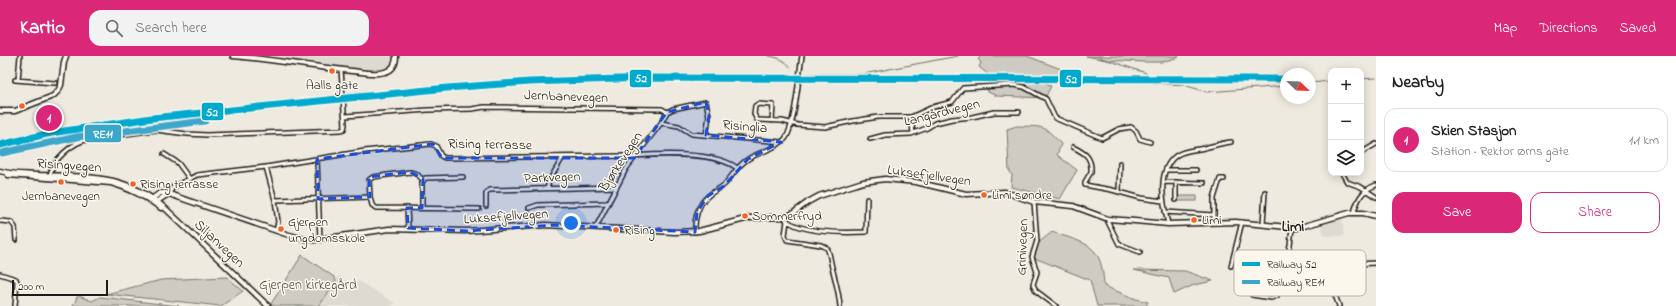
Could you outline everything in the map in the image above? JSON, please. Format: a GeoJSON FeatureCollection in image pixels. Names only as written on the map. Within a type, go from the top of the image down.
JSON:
{"type":"FeatureCollection","features":[{"type":"Feature","properties":{"kind":"main road"},"geometry":{"type":"LineString","coordinates":[[0,111],[15,111],[50,98],[58,91],[61,85],[66,56]]}},
{"type":"Feature","properties":{"kind":"main road"},"geometry":{"type":"LineString","coordinates":[[233,56],[373,73],[386,72],[394,65],[396,56]]}},
{"type":"Feature","properties":{"kind":"main road","name":"Risingvegen"},"geometry":{"type":"LineString","coordinates":[[0,172],[18,177],[50,177],[111,183],[133,189]]}},
{"type":"Feature","properties":{"kind":"main road","name":"Luksefjellvegen"},"geometry":{"type":"LineString","coordinates":[[169,194],[276,231],[304,239],[320,240],[375,230],[408,228],[456,231],[546,225],[694,232],[743,219],[786,219],[818,196],[863,182],[879,180],[916,182],[966,194],[1005,192],[1034,202],[1077,207],[1108,218],[1168,224],[1242,222],[1292,228],[1303,227],[1344,214],[1354,213],[1376,216]]}},
{"type":"Feature","properties":{"kind":"main road","name":"Siljanvegen"},"geometry":{"type":"LineString","coordinates":[[133,189],[155,201],[172,215],[267,306]]}},
{"type":"Feature","properties":{"kind":"main road"},"geometry":{"type":"LineString","coordinates":[[155,201],[164,195],[169,194]]}},
{"type":"Feature","properties":{"kind":"street"},"geometry":{"type":"LineString","coordinates":[[20,56],[16,80],[55,83]]}},
{"type":"Feature","properties":{"kind":"street"},"geometry":{"type":"LineString","coordinates":[[694,232],[697,212],[704,200],[724,186],[737,168],[748,159],[781,142],[788,134],[792,123],[802,56]]}},
{"type":"Feature","properties":{"kind":"street"},"geometry":{"type":"LineString","coordinates":[[50,177],[52,167],[68,148],[80,141],[89,139],[156,130],[208,135],[341,130],[345,128],[345,116],[341,70]]}},
{"type":"Feature","properties":{"kind":"street","name":"Langårdvegen"},"geometry":{"type":"LineString","coordinates":[[772,121],[773,105],[758,104],[755,106],[755,119],[772,121],[792,123],[825,127],[878,117],[911,117],[933,107],[952,102],[963,88],[1014,84],[1046,99],[1053,115],[1060,121],[1102,138],[1119,129],[1131,127],[1136,131],[1140,139],[1150,142]]}},
{"type":"Feature","properties":{"kind":"street","name":"Risinglia"},"geometry":{"type":"LineString","coordinates":[[667,112],[673,108],[706,102],[710,116],[706,135]]}},
{"type":"Feature","properties":{"kind":"street","name":"Jernbanevegen"},"geometry":{"type":"LineString","coordinates":[[345,116],[428,110],[466,110],[484,107],[662,109],[667,112]]}},
{"type":"Feature","properties":{"kind":"street","name":"Bjørkevegen"},"geometry":{"type":"LineString","coordinates":[[596,227],[607,203],[634,157],[661,123],[667,112]]}},
{"type":"Feature","properties":{"kind":"street","name":"Langårdvegen"},"geometry":{"type":"LineString","coordinates":[[870,139],[885,135],[914,133],[935,123],[952,119],[972,117],[994,112],[1019,112]]}},
{"type":"Feature","properties":{"kind":"street"},"geometry":{"type":"LineString","coordinates":[[911,117],[914,133]]}},
{"type":"Feature","properties":{"kind":"street","name":"Risinglia"},"geometry":{"type":"LineString","coordinates":[[661,123],[679,126],[692,134],[781,142]]}},
{"type":"Feature","properties":{"kind":"street"},"geometry":{"type":"LineString","coordinates":[[1168,224],[1163,201],[1164,182],[1169,162],[1182,152],[1231,142]]}},
{"type":"Feature","properties":{"kind":"street","name":"Rising terrasse"},"geometry":{"type":"LineString","coordinates":[[169,194],[173,187],[197,175],[266,167],[365,151],[431,144],[436,146],[441,156],[445,158],[634,157],[676,154],[726,161],[737,168]]}},
{"type":"Feature","properties":{"kind":"street"},"geometry":{"type":"LineString","coordinates":[[1364,151],[1376,144]]}},
{"type":"Feature","properties":{"kind":"street"},"geometry":{"type":"LineString","coordinates":[[1073,147],[1087,156],[1091,169],[1090,176],[1085,182],[1085,185],[1119,191],[1141,198],[1163,201]]}},
{"type":"Feature","properties":{"kind":"street"},"geometry":{"type":"LineString","coordinates":[[164,154],[178,163],[189,178]]}},
{"type":"Feature","properties":{"kind":"street"},"geometry":{"type":"LineString","coordinates":[[547,189],[548,181],[563,157]]}},
{"type":"Feature","properties":{"kind":"street"},"geometry":{"type":"LineString","coordinates":[[316,159],[320,240]]}},
{"type":"Feature","properties":{"kind":"street"},"geometry":{"type":"LineString","coordinates":[[1119,191],[1120,163]]}},
{"type":"Feature","properties":{"kind":"street"},"geometry":{"type":"LineString","coordinates":[[266,167],[275,200],[278,222],[276,231]]}},
{"type":"Feature","properties":{"kind":"street"},"geometry":{"type":"LineString","coordinates":[[1166,170],[1196,170]]}},
{"type":"Feature","properties":{"kind":"street"},"geometry":{"type":"LineString","coordinates":[[422,208],[423,180],[417,174],[410,172],[373,177],[369,180],[370,197],[373,207],[447,210],[479,209]]}},
{"type":"Feature","properties":{"kind":"street"},"geometry":{"type":"LineString","coordinates":[[1344,176],[1347,182],[1366,190],[1376,197]]}},
{"type":"Feature","properties":{"kind":"street"},"geometry":{"type":"LineString","coordinates":[[423,180],[426,178],[463,177]]}},
{"type":"Feature","properties":{"kind":"street"},"geometry":{"type":"LineString","coordinates":[[1214,222],[1214,198],[1220,179],[1224,179]]}},
{"type":"Feature","properties":{"kind":"street"},"geometry":{"type":"LineString","coordinates":[[1164,182],[1203,183],[1202,187]]}},
{"type":"Feature","properties":{"kind":"street"},"geometry":{"type":"LineString","coordinates":[[1176,182],[1176,200]]}},
{"type":"Feature","properties":{"kind":"street"},"geometry":{"type":"LineString","coordinates":[[1354,213],[1358,199],[1366,190],[1376,185]]}},
{"type":"Feature","properties":{"kind":"street","name":"Parkvegen"},"geometry":{"type":"LineString","coordinates":[[486,206],[486,194],[489,190],[616,187]]}},
{"type":"Feature","properties":{"kind":"street"},"geometry":{"type":"LineString","coordinates":[[1263,224],[1265,192]]}},
{"type":"Feature","properties":{"kind":"street"},"geometry":{"type":"LineString","coordinates":[[275,200],[370,197]]}},
{"type":"Feature","properties":{"kind":"street"},"geometry":{"type":"LineString","coordinates":[[840,306],[837,283],[827,248],[786,240],[786,219],[798,226],[813,229],[843,232],[866,232],[867,200]]}},
{"type":"Feature","properties":{"kind":"street","name":"Grinivegen"},"geometry":{"type":"LineString","coordinates":[[1034,202],[1037,241],[1032,257],[1037,272],[1033,284],[1036,291],[1056,306]]}},
{"type":"Feature","properties":{"kind":"street"},"geometry":{"type":"LineString","coordinates":[[529,208],[538,205],[607,203]]}},
{"type":"Feature","properties":{"kind":"street"},"geometry":{"type":"LineString","coordinates":[[407,208],[408,228]]}},
{"type":"Feature","properties":{"kind":"street"},"geometry":{"type":"LineString","coordinates":[[1165,212],[1215,216]]}},
{"type":"Feature","properties":{"kind":"street"},"geometry":{"type":"LineString","coordinates":[[1108,218],[1111,229],[1119,244],[1140,252]]}},
{"type":"Feature","properties":{"kind":"street"},"geometry":{"type":"LineString","coordinates":[[0,221],[11,222],[13,224],[16,240]]}},
{"type":"Feature","properties":{"kind":"street"},"geometry":{"type":"LineString","coordinates":[[1235,250],[1242,222]]}},
{"type":"Feature","properties":{"kind":"street"},"geometry":{"type":"LineString","coordinates":[[1287,250],[1292,228]]}},
{"type":"Feature","properties":{"kind":"street"},"geometry":{"type":"LineString","coordinates":[[1231,266],[1234,254]]}},
{"type":"Feature","properties":{"kind":"street"},"geometry":{"type":"LineString","coordinates":[[1366,264],[1376,264]]}},
{"type":"Feature","properties":{"kind":"street"},"geometry":{"type":"LineString","coordinates":[[0,274],[16,279],[17,282],[14,306]]}},
{"type":"Feature","properties":{"kind":"street"},"geometry":{"type":"LineString","coordinates":[[1260,296],[1275,298],[1276,296]]}},
{"type":"Feature","properties":{"kind":"street"},"geometry":{"type":"LineString","coordinates":[[1335,296],[1339,306]]}},
{"type":"Feature","properties":{"kind":"highlighted area"},"geometry":{"type":"Polygon","coordinates":[[[706,102],[709,116],[706,135],[781,142],[748,159],[724,186],[708,196],[697,212],[695,232],[555,225],[466,231],[408,228],[407,208],[422,208],[423,179],[410,172],[369,177],[370,197],[318,199],[317,159],[433,144],[442,158],[634,158],[667,112],[706,102]]]}},
{"type":"Feature","properties":{"kind":"shaded area"},"geometry":{"type":"Polygon","coordinates":[[[227,56],[394,56],[394,65],[386,72],[341,70],[250,57],[227,56]]]}},
{"type":"Feature","properties":{"kind":"shaded area"},"geometry":{"type":"Polygon","coordinates":[[[1342,218],[1344,236],[1324,236],[1321,224],[1342,218]]]}},
{"type":"Feature","properties":{"kind":"shaded area","name":"Gjerpen ungdomsskole"},"geometry":{"type":"Polygon","coordinates":[[[339,276],[354,286],[358,281],[395,303],[391,306],[319,306],[339,276]]]}},
{"type":"Feature","properties":{"kind":"green space"},"geometry":{"type":"Polygon","coordinates":[[[981,56],[1027,56],[1061,69],[1067,75],[1062,78],[1044,78],[1042,81],[1051,86],[1045,98],[997,96],[988,92],[987,87],[992,82],[989,75],[979,67],[981,63],[978,59],[981,56]]]}},
{"type":"Feature","properties":{"kind":"green space"},"geometry":{"type":"Polygon","coordinates":[[[1086,56],[1179,57],[1162,62],[1143,62],[1106,60],[1086,56]]]}},
{"type":"Feature","properties":{"kind":"green space"},"geometry":{"type":"Polygon","coordinates":[[[1017,126],[1038,127],[1046,130],[1061,144],[1057,155],[1077,170],[1060,199],[1011,187],[1012,175],[1009,170],[1007,129],[1017,126]]]}},
{"type":"Feature","properties":{"kind":"green space"},"geometry":{"type":"Polygon","coordinates":[[[1177,196],[1197,196],[1197,201],[1177,201],[1177,196]]]}},
{"type":"Feature","properties":{"kind":"green space"},"geometry":{"type":"Polygon","coordinates":[[[1052,232],[1075,239],[1090,247],[1096,253],[1100,261],[1103,272],[1104,286],[1136,299],[1148,302],[1146,306],[1097,306],[1090,280],[1032,257],[1037,244],[1052,232]]]}},
{"type":"Feature","properties":{"kind":"green space","name":"Gjerpen kirkegård"},"geometry":{"type":"Polygon","coordinates":[[[302,255],[334,277],[336,281],[319,306],[274,306],[271,304],[302,255]]]}},
{"type":"Feature","properties":{"kind":"green space"},"geometry":{"type":"Polygon","coordinates":[[[1134,270],[1185,271],[1213,281],[1194,285],[1174,294],[1169,278],[1134,270]]]}},
{"type":"Feature","properties":{"kind":"green space"},"geometry":{"type":"Polygon","coordinates":[[[227,277],[243,291],[221,306],[106,294],[161,280],[227,277]]]}},
{"type":"Feature","properties":{"kind":"green space"},"geometry":{"type":"Polygon","coordinates":[[[79,296],[92,301],[100,297],[179,306],[73,306],[77,297],[79,296]]]}},
{"type":"Feature","properties":{"kind":"waterway"},"geometry":{"type":"LineString","coordinates":[[768,56],[781,59],[791,68]]}},
{"type":"Feature","properties":{"kind":"waterway"},"geometry":{"type":"LineString","coordinates":[[806,74],[863,74],[958,56]]}},
{"type":"Feature","properties":{"kind":"waterway"},"geometry":{"type":"LineString","coordinates":[[1098,56],[1146,73],[1148,76]]}},
{"type":"Feature","properties":{"kind":"waterway"},"geometry":{"type":"LineString","coordinates":[[1364,79],[1376,78]]}},
{"type":"Feature","properties":{"kind":"waterway"},"geometry":{"type":"LineString","coordinates":[[1316,82],[1328,81]]}},
{"type":"Feature","properties":{"kind":"waterway"},"geometry":{"type":"LineString","coordinates":[[1153,83],[1184,85],[1207,92],[1280,86]]}},
{"type":"Feature","properties":{"kind":"rail line","name":"52"},"geometry":{"type":"LineString","coordinates":[[0,145],[51,133],[152,118],[447,88],[529,82],[650,78],[1280,79]]}},
{"type":"Feature","properties":{"kind":"rail line","name":"RE11"},"geometry":{"type":"LineString","coordinates":[[2,153],[77,137],[205,121]]}},
{"type":"Feature","properties":{"kind":"place","name":"Aalls gate"},"geometry":{"type":"Point","coordinates":[332,71]}},
{"type":"Feature","properties":{"kind":"place","name":"Skien Stasjon"},"geometry":{"type":"Point","coordinates":[49,118]}},
{"type":"Feature","properties":{"kind":"place","name":"Jernbanevegen"},"geometry":{"type":"Point","coordinates":[61,182]}},
{"type":"Feature","properties":{"kind":"place","name":"Rising terrasse"},"geometry":{"type":"Point","coordinates":[133,184]}},
{"type":"Feature","properties":{"kind":"place","name":"Limi søndre"},"geometry":{"type":"Point","coordinates":[984,195]}},
{"type":"Feature","properties":{"kind":"place","name":"Sommerfryd"},"geometry":{"type":"Point","coordinates":[745,216]}},
{"type":"Feature","properties":{"kind":"place","name":"Limi"},"geometry":{"type":"Point","coordinates":[1194,220]}},
{"type":"Feature","properties":{"kind":"place","name":"Gjerpen ungdomsskole"},"geometry":{"type":"Point","coordinates":[281,229]}},
{"type":"Feature","properties":{"kind":"place","name":"Rising"},"geometry":{"type":"Point","coordinates":[616,230]}},
{"type":"Feature","properties":{"kind":"district","name":"Limi"},"geometry":{"type":"Point","coordinates":[1293,227]}}]}
